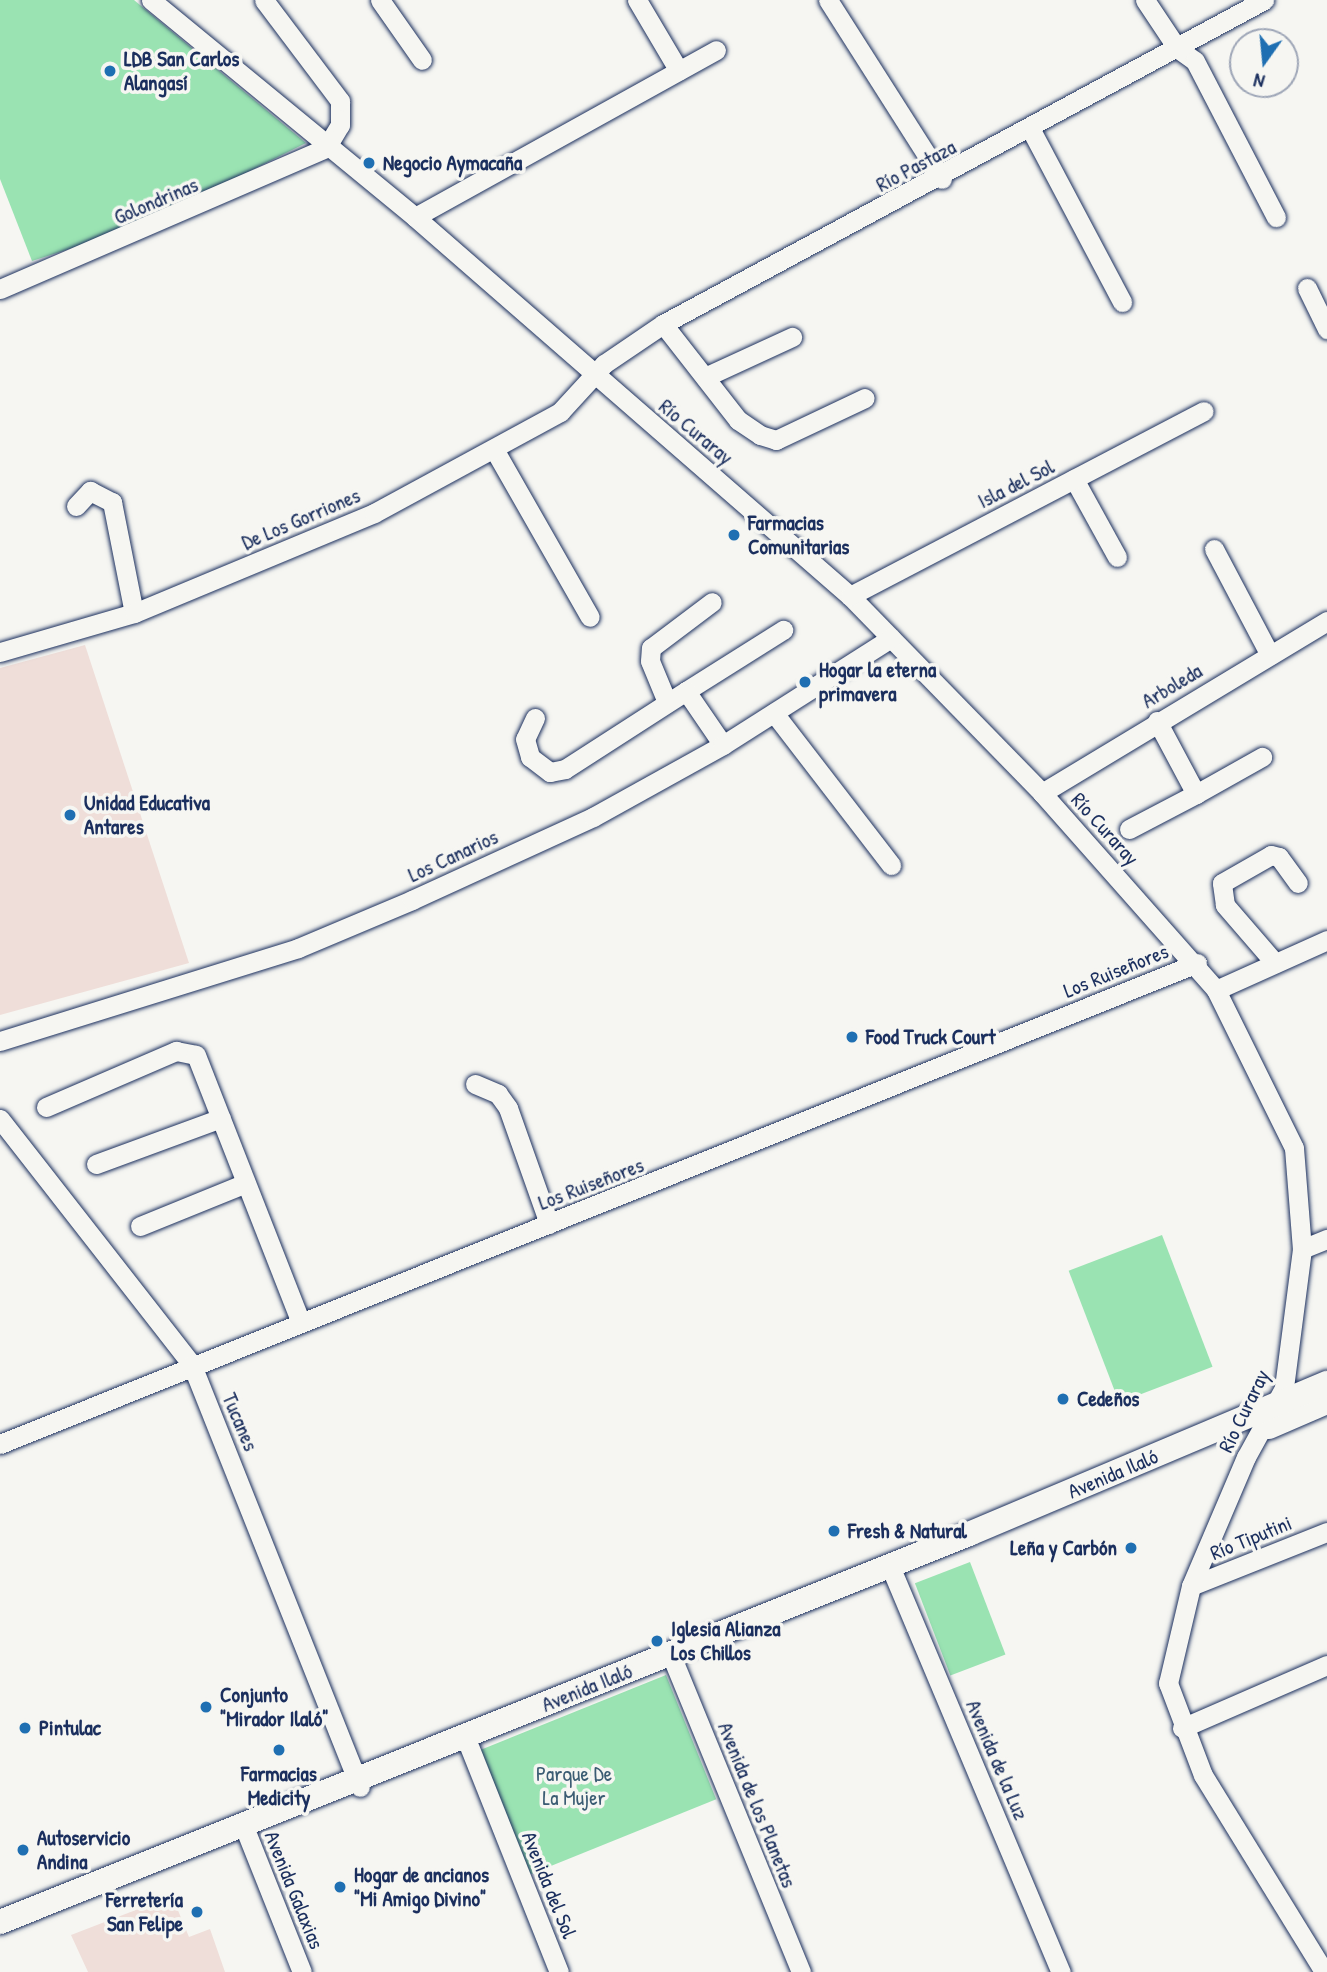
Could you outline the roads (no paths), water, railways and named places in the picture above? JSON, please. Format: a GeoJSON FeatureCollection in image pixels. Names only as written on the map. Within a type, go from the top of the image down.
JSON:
{"type":"FeatureCollection","features":[{"type":"Feature","properties":{"kind":"main road","name":"Avenida Ilaló"},"geometry":{"type":"LineString","coordinates":[[0,1922],[673,1660],[893,1571],[1327,1383]]}},
{"type":"Feature","properties":{"kind":"main road","name":"Avenida Ilaló"},"geometry":{"type":"LineString","coordinates":[[893,1571],[1261,1431],[1327,1402]]}},
{"type":"Feature","properties":{"kind":"main road","name":"Avenida Ilaló"},"geometry":{"type":"LineString","coordinates":[[0,1931],[245,1828]]}},
{"type":"Feature","properties":{"kind":"street","name":"Río Curaray"},"geometry":{"type":"LineString","coordinates":[[151,0],[326,148],[415,217],[595,379],[849,596],[1041,793],[1197,963],[1216,990],[1294,1149],[1302,1249],[1291,1358],[1273,1408],[1191,1587],[1168,1675],[1182,1728],[1242,1844],[1324,1972]]}},
{"type":"Feature","properties":{"kind":"street"},"geometry":{"type":"LineString","coordinates":[[264,0],[340,101],[340,125],[326,148]]}},
{"type":"Feature","properties":{"kind":"street"},"geometry":{"type":"LineString","coordinates":[[380,0],[422,60]]}},
{"type":"Feature","properties":{"kind":"street"},"geometry":{"type":"LineString","coordinates":[[637,0],[678,71]]}},
{"type":"Feature","properties":{"kind":"street"},"geometry":{"type":"LineString","coordinates":[[828,0],[942,179]]}},
{"type":"Feature","properties":{"kind":"street"},"geometry":{"type":"LineString","coordinates":[[1145,0],[1177,48],[1195,61],[1276,217]]}},
{"type":"Feature","properties":{"kind":"street","name":"Río Pastaza"},"geometry":{"type":"LineString","coordinates":[[595,379],[604,364],[663,324],[942,179],[1264,0]]}},
{"type":"Feature","properties":{"kind":"street"},"geometry":{"type":"LineString","coordinates":[[415,217],[716,50]]}},
{"type":"Feature","properties":{"kind":"street"},"geometry":{"type":"LineString","coordinates":[[1030,128],[1122,302]]}},
{"type":"Feature","properties":{"kind":"street","name":"Golondrinas"},"geometry":{"type":"LineString","coordinates":[[0,289],[326,148]]}},
{"type":"Feature","properties":{"kind":"street"},"geometry":{"type":"LineString","coordinates":[[1307,288],[1327,329]]}},
{"type":"Feature","properties":{"kind":"street"},"geometry":{"type":"LineString","coordinates":[[663,324],[738,420],[776,440],[865,398]]}},
{"type":"Feature","properties":{"kind":"street"},"geometry":{"type":"LineString","coordinates":[[705,377],[792,337]]}},
{"type":"Feature","properties":{"kind":"street","name":"De Los Gorriones"},"geometry":{"type":"LineString","coordinates":[[0,652],[134,613],[374,513],[561,412],[595,379]]}},
{"type":"Feature","properties":{"kind":"street","name":"Isla del Sol"},"geometry":{"type":"LineString","coordinates":[[849,596],[1204,411]]}},
{"type":"Feature","properties":{"kind":"street"},"geometry":{"type":"LineString","coordinates":[[494,449],[590,617]]}},
{"type":"Feature","properties":{"kind":"street"},"geometry":{"type":"LineString","coordinates":[[1074,479],[1117,557]]}},
{"type":"Feature","properties":{"kind":"street"},"geometry":{"type":"LineString","coordinates":[[76,506],[90,491],[112,502],[134,613]]}},
{"type":"Feature","properties":{"kind":"street"},"geometry":{"type":"LineString","coordinates":[[1214,549],[1270,655]]}},
{"type":"Feature","properties":{"kind":"street"},"geometry":{"type":"LineString","coordinates":[[667,702],[650,661],[651,648],[712,602]]}},
{"type":"Feature","properties":{"kind":"street","name":"Arboleda"},"geometry":{"type":"LineString","coordinates":[[1041,793],[1327,621]]}},
{"type":"Feature","properties":{"kind":"street"},"geometry":{"type":"LineString","coordinates":[[535,718],[527,726],[527,748],[540,769],[550,772],[565,769],[783,630]]}},
{"type":"Feature","properties":{"kind":"street","name":"Los Canarios"},"geometry":{"type":"LineString","coordinates":[[0,1041],[298,948],[593,817],[723,745],[891,638]]}},
{"type":"Feature","properties":{"kind":"street"},"geometry":{"type":"LineString","coordinates":[[686,691],[723,745]]}},
{"type":"Feature","properties":{"kind":"street"},"geometry":{"type":"LineString","coordinates":[[774,713],[891,865]]}},
{"type":"Feature","properties":{"kind":"street"},"geometry":{"type":"LineString","coordinates":[[1157,721],[1196,793]]}},
{"type":"Feature","properties":{"kind":"street"},"geometry":{"type":"LineString","coordinates":[[1129,829],[1262,757]]}},
{"type":"Feature","properties":{"kind":"street"},"geometry":{"type":"LineString","coordinates":[[1275,963],[1225,905],[1222,883],[1271,855],[1279,857],[1298,883]]}},
{"type":"Feature","properties":{"kind":"street"},"geometry":{"type":"LineString","coordinates":[[1216,990],[1327,940]]}},
{"type":"Feature","properties":{"kind":"street","name":"Los Ruiseñores"},"geometry":{"type":"LineString","coordinates":[[0,1444],[300,1321],[549,1224],[1197,963]]}},
{"type":"Feature","properties":{"kind":"street"},"geometry":{"type":"LineString","coordinates":[[46,1107],[186,1050],[196,1055],[300,1321]]}},
{"type":"Feature","properties":{"kind":"street"},"geometry":{"type":"LineString","coordinates":[[475,1084],[498,1094],[508,1108],[549,1224]]}},
{"type":"Feature","properties":{"kind":"street"},"geometry":{"type":"LineString","coordinates":[[96,1164],[221,1118]]}},
{"type":"Feature","properties":{"kind":"street","name":"Tucanes"},"geometry":{"type":"LineString","coordinates":[[0,1119],[192,1365],[358,1783]]}},
{"type":"Feature","properties":{"kind":"street"},"geometry":{"type":"LineString","coordinates":[[140,1226],[246,1183]]}},
{"type":"Feature","properties":{"kind":"street"},"geometry":{"type":"LineString","coordinates":[[1302,1249],[1327,1240]]}},
{"type":"Feature","properties":{"kind":"street","name":"Río Tiputini"},"geometry":{"type":"LineString","coordinates":[[1191,1587],[1327,1532]]}},
{"type":"Feature","properties":{"kind":"street","name":"Avenida de la Luz"},"geometry":{"type":"LineString","coordinates":[[893,1571],[1061,1972]]}},
{"type":"Feature","properties":{"kind":"street","name":"Avenida de los Planetas"},"geometry":{"type":"LineString","coordinates":[[673,1660],[801,1972]]}},
{"type":"Feature","properties":{"kind":"street"},"geometry":{"type":"LineString","coordinates":[[1182,1728],[1327,1665]]}},
{"type":"Feature","properties":{"kind":"street","name":"Avenida del Sol"},"geometry":{"type":"LineString","coordinates":[[467,1740],[559,1972]]}},
{"type":"Feature","properties":{"kind":"street","name":"Avenida Galaxias"},"geometry":{"type":"LineString","coordinates":[[245,1828],[302,1972]]}},
{"type":"Feature","properties":{"kind":"place","name":"LDB San Carlos Alangasí"},"geometry":{"type":"Point","coordinates":[110,71]}},
{"type":"Feature","properties":{"kind":"place","name":"Negocio Aymacaña"},"geometry":{"type":"Point","coordinates":[369,163]}},
{"type":"Feature","properties":{"kind":"place","name":"Farmacias Comunitarias"},"geometry":{"type":"Point","coordinates":[734,535]}},
{"type":"Feature","properties":{"kind":"place","name":"Hogar la eterna primavera"},"geometry":{"type":"Point","coordinates":[805,682]}},
{"type":"Feature","properties":{"kind":"place","name":"Unidad Educativa Antares"},"geometry":{"type":"Point","coordinates":[70,815]}},
{"type":"Feature","properties":{"kind":"place","name":"Food Truck Court"},"geometry":{"type":"Point","coordinates":[852,1037]}},
{"type":"Feature","properties":{"kind":"place","name":"Cedeños"},"geometry":{"type":"Point","coordinates":[1063,1399]}},
{"type":"Feature","properties":{"kind":"place","name":"Fresh & Natural"},"geometry":{"type":"Point","coordinates":[834,1531]}},
{"type":"Feature","properties":{"kind":"place","name":"Leña y Carbón"},"geometry":{"type":"Point","coordinates":[1131,1548]}},
{"type":"Feature","properties":{"kind":"place","name":"Iglesia Alianza Los Chillos"},"geometry":{"type":"Point","coordinates":[657,1641]}},
{"type":"Feature","properties":{"kind":"place","name":"Conjunto \"Mirador Ilaló\""},"geometry":{"type":"Point","coordinates":[206,1707]}},
{"type":"Feature","properties":{"kind":"place","name":"Pintulac"},"geometry":{"type":"Point","coordinates":[25,1728]}},
{"type":"Feature","properties":{"kind":"place","name":"Farmacias Medicity"},"geometry":{"type":"Point","coordinates":[279,1750]}},
{"type":"Feature","properties":{"kind":"place","name":"Autoservicio Andina"},"geometry":{"type":"Point","coordinates":[23,1850]}},
{"type":"Feature","properties":{"kind":"place","name":"Hogar de ancianos \"Mi Amigo Divino\""},"geometry":{"type":"Point","coordinates":[340,1887]}},
{"type":"Feature","properties":{"kind":"place","name":"Ferretería San Felipe"},"geometry":{"type":"Point","coordinates":[197,1912]}},
{"type":"Feature","properties":{"kind":"park label","name":"Parque De La Mujer"},"geometry":{"type":"Point","coordinates":[574,1786]}}]}
